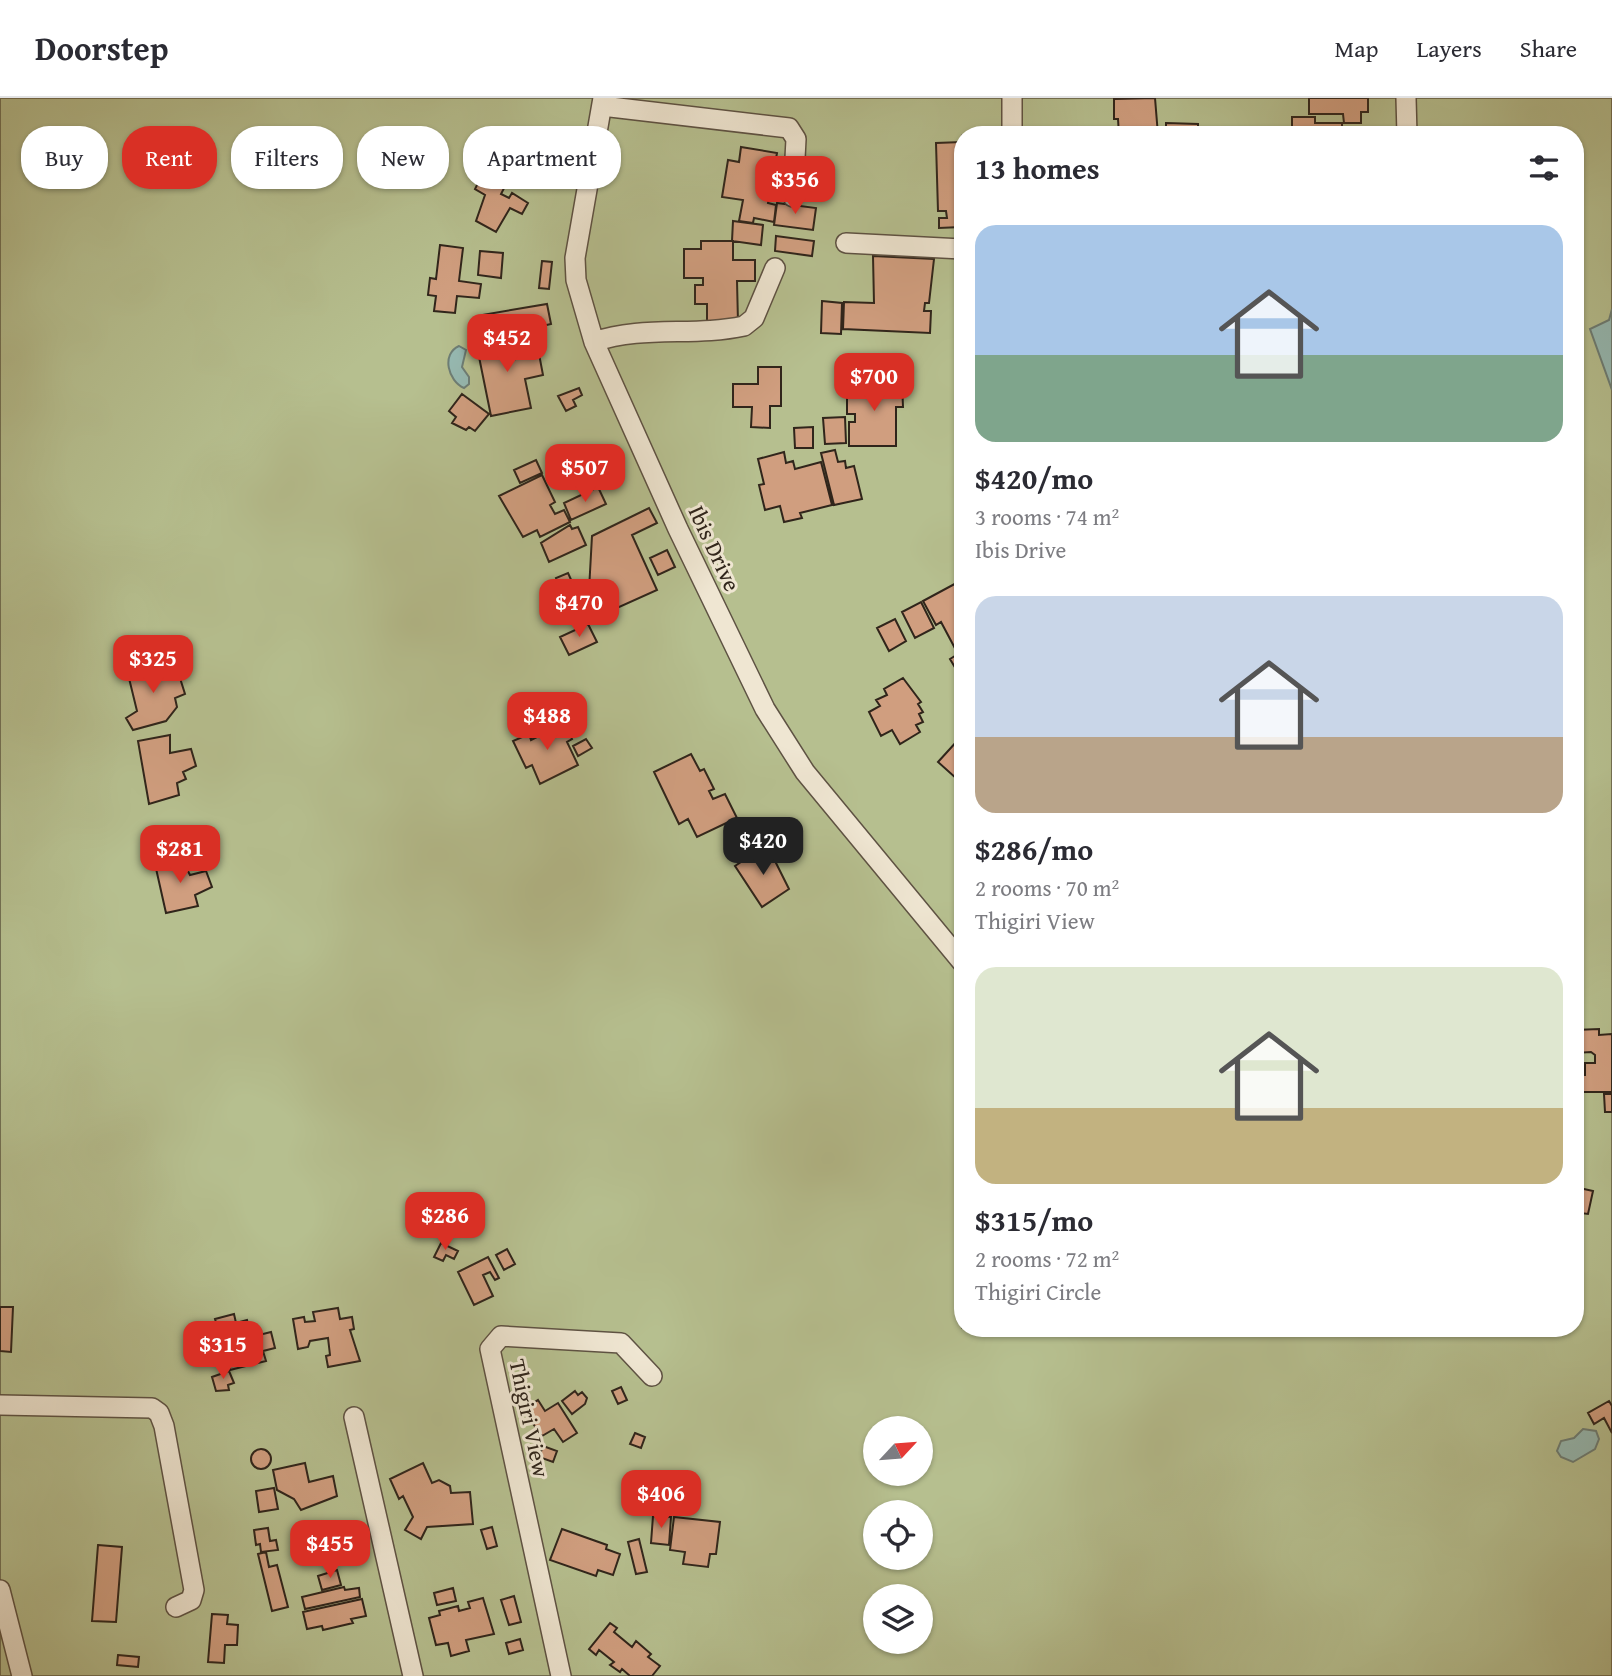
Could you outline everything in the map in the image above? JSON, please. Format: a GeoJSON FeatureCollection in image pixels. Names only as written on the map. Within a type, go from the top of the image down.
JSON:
{"type":"FeatureCollection","features":[{"type":"Feature","properties":{"kind":"street"},"geometry":{"type":"LineString","coordinates":[[1012,98],[1012,126]]}},
{"type":"Feature","properties":{"kind":"street"},"geometry":{"type":"LineString","coordinates":[[1406,98],[1407,126]]}},
{"type":"Feature","properties":{"kind":"street"},"geometry":{"type":"LineString","coordinates":[[603,102],[789,128],[796,139],[793,197]]}},
{"type":"Feature","properties":{"kind":"street","name":"Ibis Drive"},"geometry":{"type":"LineString","coordinates":[[603,102],[575,258],[576,280],[594,342],[678,529],[785,744],[954,952]]}},
{"type":"Feature","properties":{"kind":"street"},"geometry":{"type":"LineString","coordinates":[[846,243],[954,249]]}},
{"type":"Feature","properties":{"kind":"street"},"geometry":{"type":"LineString","coordinates":[[594,342],[615,334],[744,326],[754,318],[775,268]]}},
{"type":"Feature","properties":{"kind":"street","name":"Thigiri View"},"geometry":{"type":"LineString","coordinates":[[561,1676],[490,1349],[501,1336],[621,1343],[652,1376]]}},
{"type":"Feature","properties":{"kind":"street"},"geometry":{"type":"LineString","coordinates":[[0,1405],[152,1408],[159,1413],[194,1590],[191,1600],[176,1607]]}},
{"type":"Feature","properties":{"kind":"street"},"geometry":{"type":"LineString","coordinates":[[354,1417],[414,1676]]}},
{"type":"Feature","properties":{"kind":"street"},"geometry":{"type":"LineString","coordinates":[[0,1590],[22,1676]]}},
{"type":"Feature","properties":{"kind":"green space"},"geometry":{"type":"Polygon","coordinates":[[[0,98],[1612,98],[1612,1676],[0,1676],[0,98]]]}},
{"type":"Feature","properties":{"kind":"water"},"geometry":{"type":"Polygon","coordinates":[[[1612,309],[1612,390],[1590,329],[1609,320],[1612,309]]]}},
{"type":"Feature","properties":{"kind":"water"},"geometry":{"type":"Polygon","coordinates":[[[459,346],[466,350],[462,367],[469,377],[469,384],[464,388],[454,380],[448,361],[453,350],[459,346]]]}},
{"type":"Feature","properties":{"kind":"water"},"geometry":{"type":"Polygon","coordinates":[[[1583,1429],[1596,1431],[1599,1439],[1595,1449],[1573,1462],[1561,1457],[1557,1451],[1561,1441],[1574,1438],[1583,1429]]]}},
{"type":"Feature","properties":{"kind":"building"},"geometry":{"type":"Polygon","coordinates":[[[1155,98],[1157,126],[1118,126],[1118,119],[1114,119],[1114,99],[1155,98]]]}},
{"type":"Feature","properties":{"kind":"building"},"geometry":{"type":"Polygon","coordinates":[[[1309,98],[1368,98],[1368,112],[1361,112],[1361,123],[1344,123],[1343,114],[1309,114],[1309,98]]]}},
{"type":"Feature","properties":{"kind":"building"},"geometry":{"type":"Polygon","coordinates":[[[1292,117],[1315,117],[1315,123],[1342,123],[1342,126],[1292,126],[1292,117]]]}},
{"type":"Feature","properties":{"kind":"building"},"geometry":{"type":"Polygon","coordinates":[[[1166,123],[1198,124],[1198,126],[1166,126],[1166,123]]]}},
{"type":"Feature","properties":{"kind":"building"},"geometry":{"type":"Polygon","coordinates":[[[954,142],[954,227],[939,228],[939,218],[947,218],[946,211],[938,211],[936,143],[954,142]]]}},
{"type":"Feature","properties":{"kind":"building"},"geometry":{"type":"Polygon","coordinates":[[[741,147],[777,153],[775,164],[789,167],[785,186],[771,184],[768,203],[776,205],[774,222],[754,218],[753,223],[739,221],[743,200],[722,197],[728,160],[739,162],[741,147]]]}},
{"type":"Feature","properties":{"kind":"building"},"geometry":{"type":"Polygon","coordinates":[[[475,189],[504,189],[501,194],[509,198],[512,193],[528,203],[522,214],[510,208],[496,232],[476,221],[485,195],[475,189]]]}},
{"type":"Feature","properties":{"kind":"building"},"geometry":{"type":"Polygon","coordinates":[[[777,203],[816,208],[813,230],[774,225],[777,203]]]}},
{"type":"Feature","properties":{"kind":"building"},"geometry":{"type":"Polygon","coordinates":[[[733,221],[763,225],[761,245],[732,241],[733,221]]]}},
{"type":"Feature","properties":{"kind":"building"},"geometry":{"type":"Polygon","coordinates":[[[776,236],[814,241],[812,256],[775,251],[776,236]]]}},
{"type":"Feature","properties":{"kind":"building"},"geometry":{"type":"Polygon","coordinates":[[[701,241],[733,241],[733,260],[755,260],[755,281],[737,281],[738,322],[707,322],[707,304],[695,304],[695,285],[703,285],[703,278],[684,278],[684,249],[701,249],[701,241]]]}},
{"type":"Feature","properties":{"kind":"building"},"geometry":{"type":"Polygon","coordinates":[[[440,245],[463,248],[459,281],[481,284],[479,298],[457,296],[455,313],[434,311],[436,296],[428,295],[430,278],[436,279],[440,245]]]}},
{"type":"Feature","properties":{"kind":"building"},"geometry":{"type":"Polygon","coordinates":[[[480,251],[503,253],[501,278],[478,275],[480,251]]]}},
{"type":"Feature","properties":{"kind":"building"},"geometry":{"type":"Polygon","coordinates":[[[873,256],[934,259],[929,303],[925,303],[924,311],[931,311],[930,333],[843,329],[844,302],[874,303],[873,256]]]}},
{"type":"Feature","properties":{"kind":"building"},"geometry":{"type":"Polygon","coordinates":[[[542,261],[552,262],[549,289],[539,288],[542,261]]]}},
{"type":"Feature","properties":{"kind":"building"},"geometry":{"type":"Polygon","coordinates":[[[822,301],[842,303],[841,334],[821,333],[822,301]]]}},
{"type":"Feature","properties":{"kind":"building"},"geometry":{"type":"Polygon","coordinates":[[[547,304],[551,324],[503,335],[502,331],[485,334],[482,315],[547,304]]]}},
{"type":"Feature","properties":{"kind":"building"},"geometry":{"type":"Polygon","coordinates":[[[518,334],[522,353],[515,354],[516,359],[539,354],[543,375],[525,379],[531,408],[491,416],[476,342],[518,334]]]}},
{"type":"Feature","properties":{"kind":"building"},"geometry":{"type":"Polygon","coordinates":[[[758,367],[781,367],[781,406],[770,406],[770,428],[751,427],[752,407],[733,407],[733,384],[758,384],[758,367]]]}},
{"type":"Feature","properties":{"kind":"building"},"geometry":{"type":"Polygon","coordinates":[[[847,382],[902,382],[903,407],[896,407],[896,446],[849,446],[849,422],[855,422],[855,414],[847,414],[847,382]]]}},
{"type":"Feature","properties":{"kind":"building"},"geometry":{"type":"Polygon","coordinates":[[[579,388],[582,395],[573,400],[576,406],[566,411],[558,396],[579,388]]]}},
{"type":"Feature","properties":{"kind":"building"},"geometry":{"type":"Polygon","coordinates":[[[462,394],[489,414],[475,431],[452,423],[456,417],[449,411],[462,394]]]}},
{"type":"Feature","properties":{"kind":"building"},"geometry":{"type":"Polygon","coordinates":[[[845,417],[846,443],[825,444],[823,418],[845,417]]]}},
{"type":"Feature","properties":{"kind":"building"},"geometry":{"type":"Polygon","coordinates":[[[813,427],[813,448],[795,448],[794,428],[813,427]]]}},
{"type":"Feature","properties":{"kind":"building"},"geometry":{"type":"Polygon","coordinates":[[[835,450],[838,462],[845,461],[846,468],[854,466],[862,499],[834,505],[821,453],[835,450]]]}},
{"type":"Feature","properties":{"kind":"building"},"geometry":{"type":"Polygon","coordinates":[[[784,452],[786,463],[793,461],[795,469],[821,462],[832,505],[800,513],[802,518],[784,522],[780,506],[765,510],[759,485],[764,484],[758,459],[784,452]]]}},
{"type":"Feature","properties":{"kind":"building"},"geometry":{"type":"Polygon","coordinates":[[[536,460],[542,473],[520,483],[514,470],[536,460]]]}},
{"type":"Feature","properties":{"kind":"building"},"geometry":{"type":"Polygon","coordinates":[[[542,475],[555,502],[550,505],[555,514],[564,510],[570,522],[540,537],[537,530],[523,537],[499,496],[542,475]]]}},
{"type":"Feature","properties":{"kind":"building"},"geometry":{"type":"Polygon","coordinates":[[[598,487],[606,504],[571,520],[564,503],[598,487]]]}},
{"type":"Feature","properties":{"kind":"building"},"geometry":{"type":"Polygon","coordinates":[[[649,508],[657,523],[632,535],[657,590],[577,626],[565,601],[589,590],[592,536],[649,508]]]}},
{"type":"Feature","properties":{"kind":"building"},"geometry":{"type":"Polygon","coordinates":[[[570,525],[572,529],[578,527],[586,545],[549,562],[541,543],[570,525]]]}},
{"type":"Feature","properties":{"kind":"building"},"geometry":{"type":"Polygon","coordinates":[[[667,550],[675,567],[658,575],[650,558],[667,550]]]}},
{"type":"Feature","properties":{"kind":"building"},"geometry":{"type":"Polygon","coordinates":[[[568,573],[573,584],[560,589],[556,578],[568,573]]]}},
{"type":"Feature","properties":{"kind":"building"},"geometry":{"type":"Polygon","coordinates":[[[954,584],[954,646],[941,622],[936,625],[923,601],[954,584]]]}},
{"type":"Feature","properties":{"kind":"building"},"geometry":{"type":"Polygon","coordinates":[[[921,602],[934,628],[915,638],[902,612],[921,602]]]}},
{"type":"Feature","properties":{"kind":"building"},"geometry":{"type":"Polygon","coordinates":[[[895,619],[906,641],[889,651],[877,628],[895,619]]]}},
{"type":"Feature","properties":{"kind":"building"},"geometry":{"type":"Polygon","coordinates":[[[588,624],[597,642],[569,655],[560,637],[588,624]]]}},
{"type":"Feature","properties":{"kind":"building"},"geometry":{"type":"Polygon","coordinates":[[[159,662],[166,678],[179,675],[185,694],[175,698],[177,707],[166,721],[133,730],[126,718],[137,711],[127,670],[159,662]]]}},
{"type":"Feature","properties":{"kind":"building"},"geometry":{"type":"Polygon","coordinates":[[[903,678],[921,702],[918,704],[923,712],[919,714],[923,722],[916,725],[920,732],[900,744],[892,730],[881,736],[869,712],[880,706],[876,700],[887,695],[884,689],[903,678]]]}},
{"type":"Feature","properties":{"kind":"building"},"geometry":{"type":"Polygon","coordinates":[[[564,722],[572,739],[567,742],[578,765],[540,784],[532,765],[526,768],[513,741],[529,734],[531,740],[541,735],[539,730],[547,726],[549,730],[564,722]]]}},
{"type":"Feature","properties":{"kind":"building"},"geometry":{"type":"Polygon","coordinates":[[[170,735],[170,753],[191,749],[196,766],[183,772],[186,779],[177,783],[179,795],[149,804],[138,741],[170,735]]]}},
{"type":"Feature","properties":{"kind":"building"},"geometry":{"type":"Polygon","coordinates":[[[586,739],[592,748],[578,756],[573,746],[586,739]]]}},
{"type":"Feature","properties":{"kind":"building"},"geometry":{"type":"Polygon","coordinates":[[[954,744],[954,776],[938,762],[954,744]]]}},
{"type":"Feature","properties":{"kind":"building"},"geometry":{"type":"Polygon","coordinates":[[[691,754],[700,771],[704,769],[714,789],[709,791],[713,799],[725,794],[737,818],[697,837],[688,819],[679,824],[654,772],[691,754]]]}},
{"type":"Feature","properties":{"kind":"building"},"geometry":{"type":"Polygon","coordinates":[[[762,848],[771,861],[774,859],[789,889],[762,907],[735,866],[762,848]]]}},
{"type":"Feature","properties":{"kind":"building"},"geometry":{"type":"Polygon","coordinates":[[[181,858],[190,875],[206,871],[212,887],[195,895],[198,906],[166,913],[155,864],[181,858]]]}},
{"type":"Feature","properties":{"kind":"building"},"geometry":{"type":"Polygon","coordinates":[[[1599,1029],[1599,1035],[1612,1034],[1612,1092],[1584,1092],[1585,1063],[1595,1063],[1595,1055],[1584,1052],[1584,1030],[1599,1029]]]}},
{"type":"Feature","properties":{"kind":"building"},"geometry":{"type":"Polygon","coordinates":[[[1604,1094],[1612,1094],[1612,1112],[1605,1112],[1604,1094]]]}},
{"type":"Feature","properties":{"kind":"building"},"geometry":{"type":"Polygon","coordinates":[[[1584,1189],[1593,1191],[1588,1214],[1584,1213],[1584,1189]]]}},
{"type":"Feature","properties":{"kind":"building"},"geometry":{"type":"Polygon","coordinates":[[[441,1243],[458,1251],[454,1259],[446,1255],[443,1261],[434,1257],[441,1243]]]}},
{"type":"Feature","properties":{"kind":"building"},"geometry":{"type":"Polygon","coordinates":[[[507,1249],[515,1264],[504,1270],[496,1255],[507,1249]]]}},
{"type":"Feature","properties":{"kind":"building"},"geometry":{"type":"Polygon","coordinates":[[[488,1257],[499,1278],[495,1280],[490,1272],[483,1275],[493,1296],[474,1305],[458,1272],[488,1257]]]}},
{"type":"Feature","properties":{"kind":"building"},"geometry":{"type":"Polygon","coordinates":[[[0,1307],[13,1307],[11,1352],[0,1351],[0,1307]]]}},
{"type":"Feature","properties":{"kind":"building"},"geometry":{"type":"Polygon","coordinates":[[[338,1308],[340,1319],[352,1317],[354,1329],[350,1330],[360,1361],[328,1367],[328,1338],[310,1341],[308,1347],[298,1349],[293,1319],[304,1317],[305,1322],[315,1321],[313,1312],[338,1308]]]}},
{"type":"Feature","properties":{"kind":"building"},"geometry":{"type":"Polygon","coordinates":[[[234,1314],[236,1323],[247,1320],[251,1337],[271,1332],[275,1348],[263,1351],[266,1361],[230,1370],[215,1319],[234,1314]]]}},
{"type":"Feature","properties":{"kind":"building"},"geometry":{"type":"Polygon","coordinates":[[[229,1371],[234,1383],[228,1385],[229,1390],[216,1391],[212,1377],[229,1371]]]}},
{"type":"Feature","properties":{"kind":"building"},"geometry":{"type":"Polygon","coordinates":[[[621,1387],[627,1400],[618,1404],[612,1391],[621,1387]]]}},
{"type":"Feature","properties":{"kind":"building"},"geometry":{"type":"Polygon","coordinates":[[[575,1391],[578,1395],[582,1392],[587,1398],[585,1404],[572,1414],[562,1401],[575,1391]]]}},
{"type":"Feature","properties":{"kind":"building"},"geometry":{"type":"Polygon","coordinates":[[[538,1400],[545,1411],[558,1403],[577,1433],[563,1442],[554,1429],[542,1436],[523,1410],[538,1400]]]}},
{"type":"Feature","properties":{"kind":"building"},"geometry":{"type":"Polygon","coordinates":[[[1609,1401],[1612,1406],[1612,1433],[1604,1418],[1594,1424],[1588,1413],[1609,1401]]]}},
{"type":"Feature","properties":{"kind":"building"},"geometry":{"type":"Polygon","coordinates":[[[635,1433],[645,1437],[641,1448],[630,1444],[635,1433]]]}},
{"type":"Feature","properties":{"kind":"building"},"geometry":{"type":"Polygon","coordinates":[[[543,1446],[557,1451],[553,1462],[539,1457],[543,1446]]]}},
{"type":"Feature","properties":{"kind":"building"},"geometry":{"type":"Polygon","coordinates":[[[261,1449],[268,1452],[271,1459],[268,1466],[261,1469],[254,1466],[251,1459],[254,1452],[261,1449]]]}},
{"type":"Feature","properties":{"kind":"building"},"geometry":{"type":"Polygon","coordinates":[[[305,1463],[309,1482],[333,1476],[337,1496],[301,1510],[294,1499],[277,1490],[273,1470],[305,1463]]]}},
{"type":"Feature","properties":{"kind":"building"},"geometry":{"type":"Polygon","coordinates":[[[423,1463],[432,1483],[439,1480],[450,1486],[451,1493],[470,1492],[473,1524],[427,1527],[421,1539],[405,1530],[413,1517],[403,1496],[399,1499],[390,1479],[423,1463]]]}},
{"type":"Feature","properties":{"kind":"building"},"geometry":{"type":"Polygon","coordinates":[[[274,1488],[278,1509],[259,1512],[256,1491],[274,1488]]]}},
{"type":"Feature","properties":{"kind":"building"},"geometry":{"type":"Polygon","coordinates":[[[653,1516],[671,1517],[669,1545],[651,1543],[653,1516]]]}},
{"type":"Feature","properties":{"kind":"building"},"geometry":{"type":"Polygon","coordinates":[[[674,1517],[720,1522],[716,1554],[710,1554],[708,1567],[683,1564],[685,1552],[670,1550],[674,1517]]]}},
{"type":"Feature","properties":{"kind":"building"},"geometry":{"type":"Polygon","coordinates":[[[492,1527],[497,1546],[487,1549],[481,1530],[492,1527]]]}},
{"type":"Feature","properties":{"kind":"building"},"geometry":{"type":"Polygon","coordinates":[[[268,1528],[270,1541],[276,1540],[278,1550],[261,1552],[260,1544],[256,1545],[254,1530],[268,1528]]]}},
{"type":"Feature","properties":{"kind":"building"},"geometry":{"type":"Polygon","coordinates":[[[562,1529],[607,1545],[606,1549],[620,1554],[613,1575],[598,1570],[596,1576],[550,1560],[562,1529]]]}},
{"type":"Feature","properties":{"kind":"building"},"geometry":{"type":"Polygon","coordinates":[[[639,1539],[647,1572],[636,1574],[628,1542],[639,1539]]]}},
{"type":"Feature","properties":{"kind":"building"},"geometry":{"type":"Polygon","coordinates":[[[98,1545],[122,1547],[116,1622],[92,1621],[98,1545]]]}},
{"type":"Feature","properties":{"kind":"building"},"geometry":{"type":"Polygon","coordinates":[[[266,1552],[269,1567],[277,1565],[288,1607],[272,1611],[258,1554],[266,1552]]]}},
{"type":"Feature","properties":{"kind":"building"},"geometry":{"type":"Polygon","coordinates":[[[337,1570],[341,1585],[322,1590],[318,1576],[337,1570]]]}},
{"type":"Feature","properties":{"kind":"building"},"geometry":{"type":"Polygon","coordinates":[[[344,1587],[345,1590],[359,1588],[360,1597],[305,1609],[302,1597],[344,1587]]]}},
{"type":"Feature","properties":{"kind":"building"},"geometry":{"type":"Polygon","coordinates":[[[453,1588],[456,1601],[437,1605],[434,1593],[453,1588]]]}},
{"type":"Feature","properties":{"kind":"building"},"geometry":{"type":"Polygon","coordinates":[[[514,1596],[521,1622],[509,1625],[501,1600],[514,1596]]]}},
{"type":"Feature","properties":{"kind":"building"},"geometry":{"type":"Polygon","coordinates":[[[483,1598],[494,1634],[466,1640],[469,1651],[451,1656],[448,1643],[436,1645],[429,1618],[440,1615],[439,1611],[458,1606],[459,1611],[470,1608],[468,1602],[483,1598]]]}},
{"type":"Feature","properties":{"kind":"building"},"geometry":{"type":"Polygon","coordinates":[[[362,1599],[366,1616],[351,1619],[353,1623],[323,1630],[322,1626],[307,1629],[303,1612],[362,1599]]]}},
{"type":"Feature","properties":{"kind":"building"},"geometry":{"type":"Polygon","coordinates":[[[212,1614],[228,1615],[227,1624],[238,1625],[237,1645],[225,1645],[224,1663],[208,1662],[212,1614]]]}},
{"type":"Feature","properties":{"kind":"building"},"geometry":{"type":"Polygon","coordinates":[[[610,1623],[617,1628],[614,1632],[632,1647],[636,1641],[651,1654],[648,1657],[660,1666],[652,1676],[630,1676],[622,1669],[620,1672],[610,1665],[614,1662],[599,1650],[596,1655],[589,1649],[610,1623]]]}},
{"type":"Feature","properties":{"kind":"building"},"geometry":{"type":"Polygon","coordinates":[[[520,1639],[523,1650],[509,1654],[506,1643],[520,1639]]]}},
{"type":"Feature","properties":{"kind":"building"},"geometry":{"type":"Polygon","coordinates":[[[118,1655],[139,1657],[138,1667],[117,1665],[118,1655]]]}}]}
